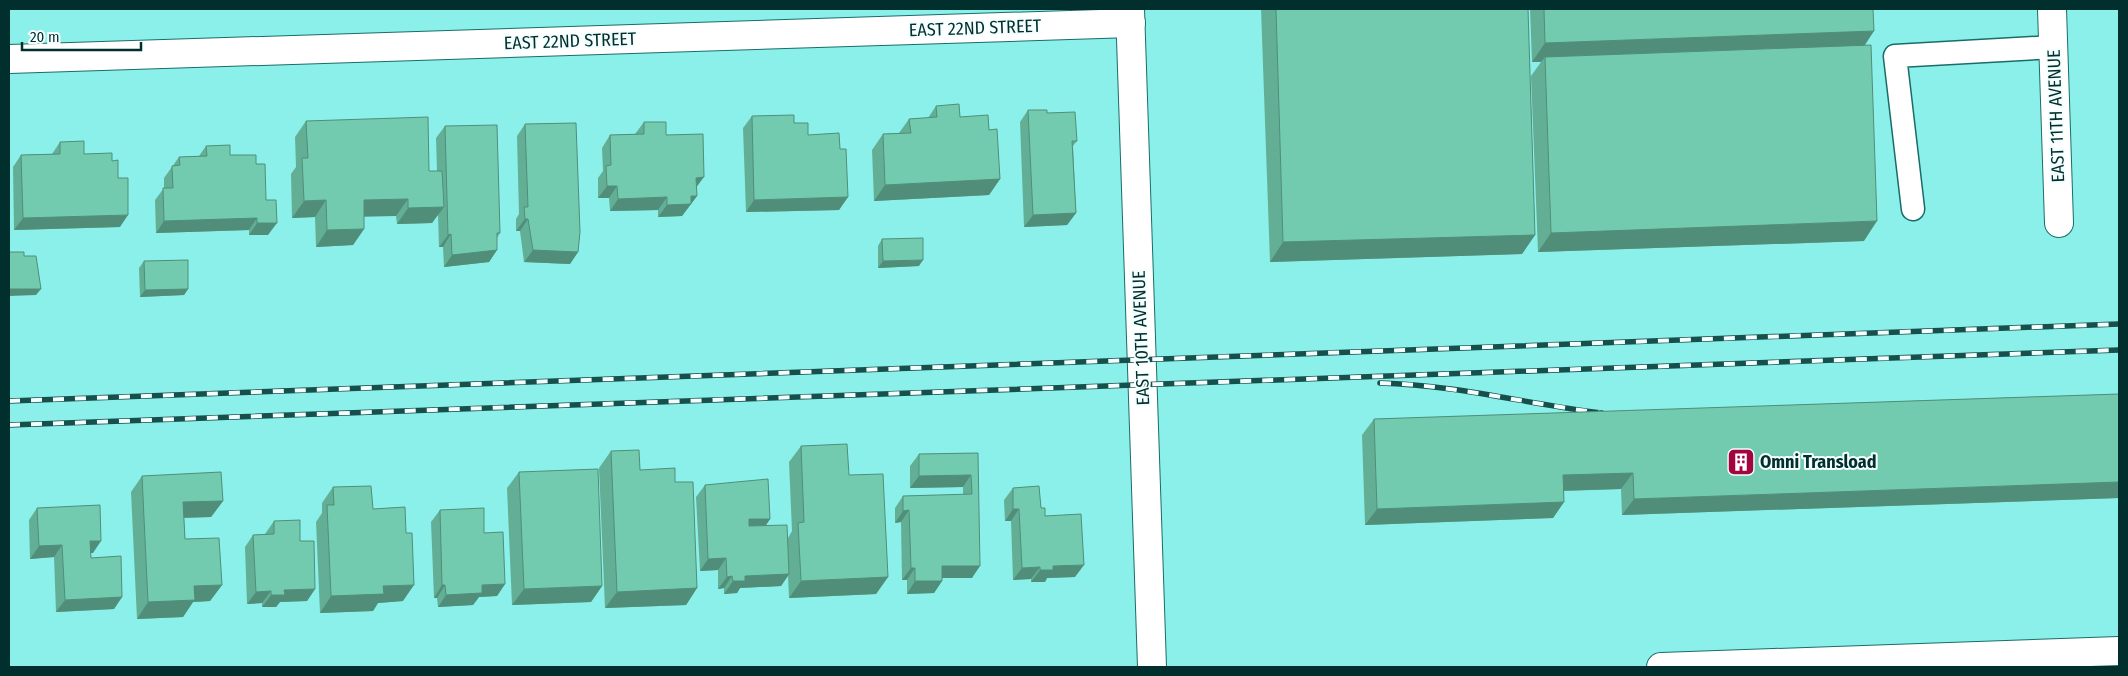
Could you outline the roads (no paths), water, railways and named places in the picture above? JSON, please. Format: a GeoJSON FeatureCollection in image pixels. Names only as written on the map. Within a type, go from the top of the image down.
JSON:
{"type":"FeatureCollection","features":[{"type":"Feature","properties":{"kind":"street","name":"EAST 11TH AVENUE"},"geometry":{"type":"LineString","coordinates":[[2052,9],[2059,224]]}},
{"type":"Feature","properties":{"kind":"street","name":"EAST 22ND STREET"},"geometry":{"type":"LineString","coordinates":[[9,59],[1130,16]]}},
{"type":"Feature","properties":{"kind":"street","name":"EAST 10TH AVENUE"},"geometry":{"type":"LineString","coordinates":[[1130,16],[1152,667]]}},
{"type":"Feature","properties":{"kind":"street"},"geometry":{"type":"LineString","coordinates":[[1661,667],[2119,651]]}},
{"type":"Feature","properties":{"kind":"lane"},"geometry":{"type":"LineString","coordinates":[[1913,209],[1896,56],[2054,47]]}},
{"type":"Feature","properties":{"kind":"railway"},"geometry":{"type":"LineString","coordinates":[[9,401],[2119,324]]}},
{"type":"Feature","properties":{"kind":"railway"},"geometry":{"type":"LineString","coordinates":[[9,425],[2119,350]]}},
{"type":"Feature","properties":{"kind":"railway"},"geometry":{"type":"LineString","coordinates":[[1380,383],[1437,387],[1602,413]]}},
{"type":"Feature","properties":{"kind":"place","name":"Omni Transload"},"geometry":{"type":"Point","coordinates":[1741,462]}}]}
